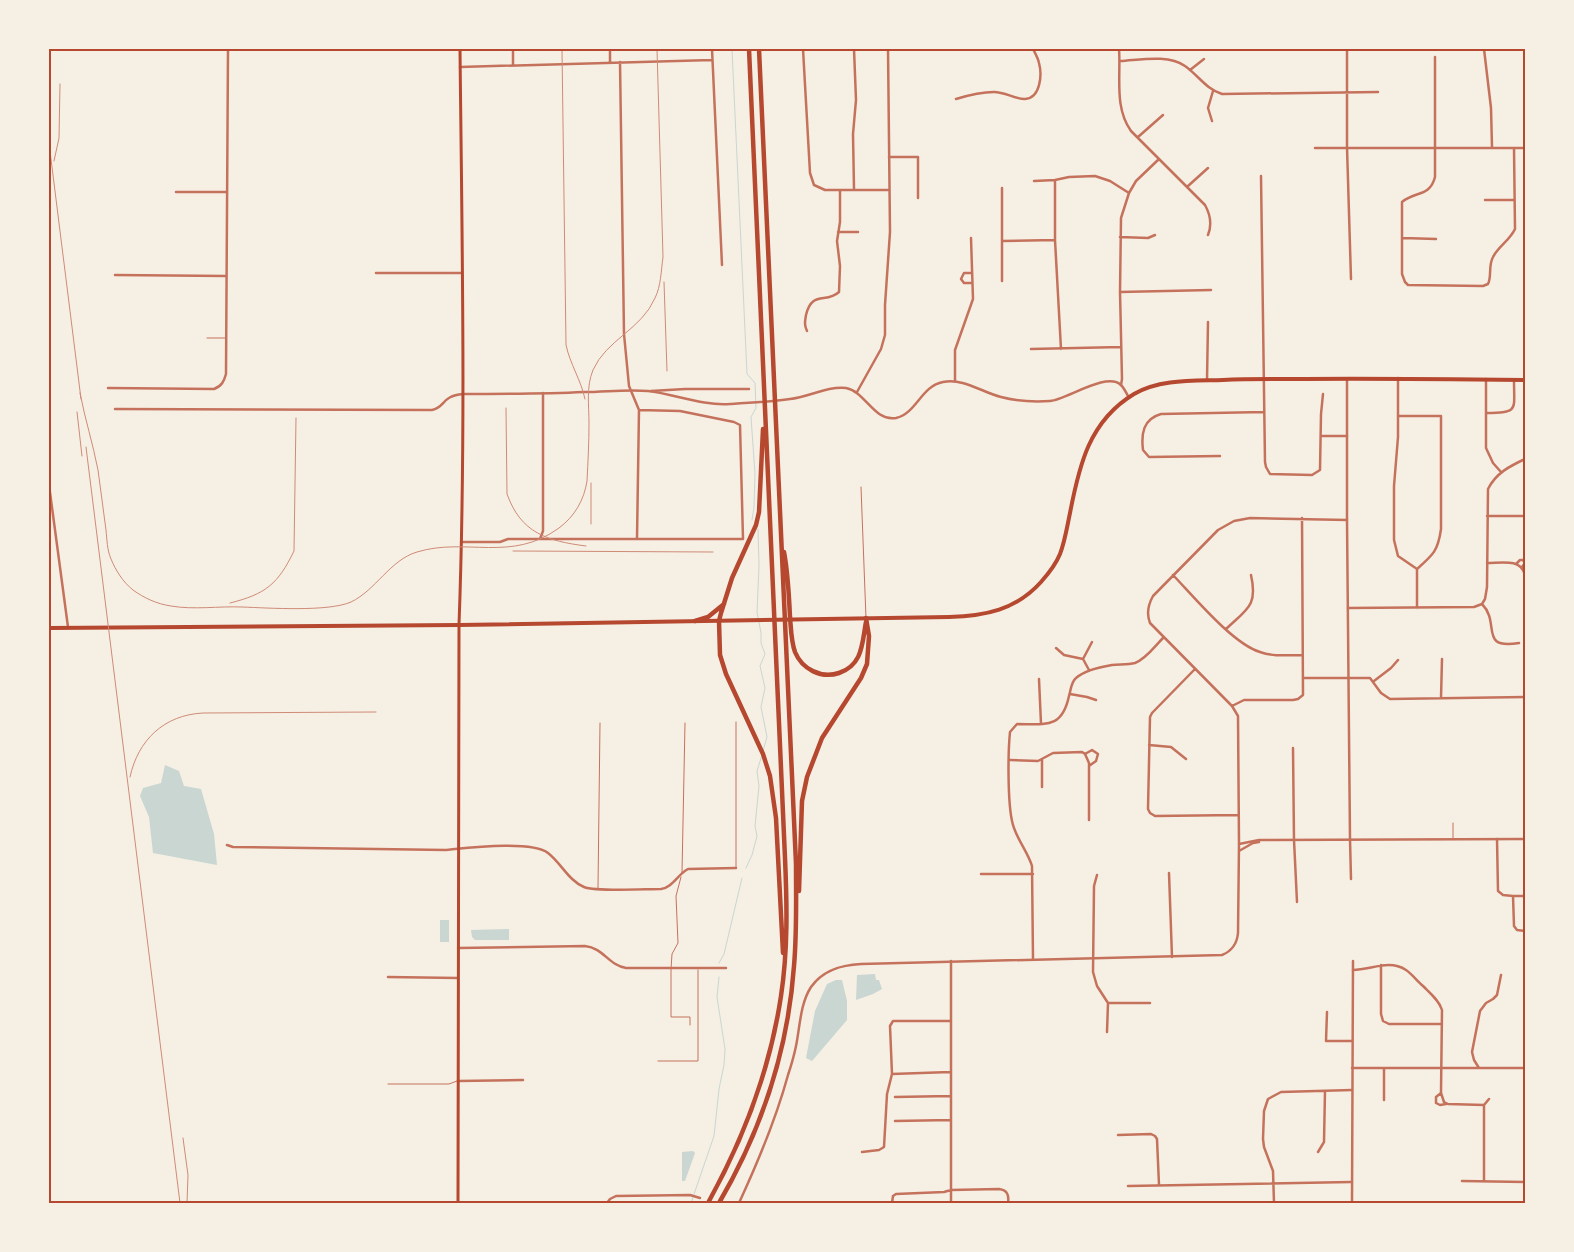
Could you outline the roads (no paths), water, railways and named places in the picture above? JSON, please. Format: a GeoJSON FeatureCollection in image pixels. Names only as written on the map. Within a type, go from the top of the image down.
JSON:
{"type":"FeatureCollection","features":[{"type":"Feature","properties":{"kind":"highway"},"geometry":{"type":"LineString","coordinates":[[708,1203],[736,1149],[765,1071],[776,1029],[782,994],[787,930],[787,892],[749,49]]}},
{"type":"Feature","properties":{"kind":"highway"},"geometry":{"type":"LineString","coordinates":[[759,49],[797,908]]}},
{"type":"Feature","properties":{"kind":"highway"},"geometry":{"type":"LineString","coordinates":[[765,416],[762,442],[760,505],[756,525],[733,575],[719,621],[720,655],[723,668],[758,741],[767,764],[772,786],[776,818],[784,969]]}},
{"type":"Feature","properties":{"kind":"highway"},"geometry":{"type":"LineString","coordinates":[[782,536],[788,570],[793,644],[798,658],[805,666],[814,672],[827,675],[839,673],[850,668],[861,653],[866,618]]}},
{"type":"Feature","properties":{"kind":"highway"},"geometry":{"type":"LineString","coordinates":[[695,621],[708,617],[725,603]]}},
{"type":"Feature","properties":{"kind":"highway"},"geometry":{"type":"LineString","coordinates":[[719,1203],[742,1161],[752,1137],[765,1104],[778,1061],[791,997],[794,968],[800,880],[802,801],[807,777],[822,738],[867,664],[870,636],[866,618]]}},
{"type":"Feature","properties":{"kind":"main road"},"geometry":{"type":"LineString","coordinates":[[458,1203],[459,625],[462,542],[460,49]]}},
{"type":"Feature","properties":{"kind":"main road"},"geometry":{"type":"LineString","coordinates":[[49,628],[459,625],[983,615],[1012,605],[1035,589],[1050,570],[1060,552],[1077,482],[1090,442],[1107,417],[1129,398],[1141,391],[1161,384],[1207,380],[1398,378],[1525,380]]}},
{"type":"Feature","properties":{"kind":"street"},"geometry":{"type":"LineString","coordinates":[[108,388],[214,389],[222,384],[226,374],[228,49]]}},
{"type":"Feature","properties":{"kind":"street"},"geometry":{"type":"LineString","coordinates":[[513,49],[513,65]]}},
{"type":"Feature","properties":{"kind":"street"},"geometry":{"type":"LineString","coordinates":[[610,49],[610,63]]}},
{"type":"Feature","properties":{"kind":"street"},"geometry":{"type":"LineString","coordinates":[[712,49],[722,265]]}},
{"type":"Feature","properties":{"kind":"street"},"geometry":{"type":"LineString","coordinates":[[804,49],[810,173],[814,185],[825,190],[889,190]]}},
{"type":"Feature","properties":{"kind":"street"},"geometry":{"type":"LineString","coordinates":[[854,49],[856,100],[853,134],[854,190]]}},
{"type":"Feature","properties":{"kind":"street"},"geometry":{"type":"LineString","coordinates":[[857,392],[881,349],[885,335],[884,305],[890,232],[888,49]]}},
{"type":"Feature","properties":{"kind":"street"},"geometry":{"type":"LineString","coordinates":[[956,99],[992,92],[1001,92],[1022,99],[1030,97],[1038,88],[1040,72],[1040,62],[1032,49]]}},
{"type":"Feature","properties":{"kind":"street"},"geometry":{"type":"LineString","coordinates":[[1119,49],[1121,110],[1126,124],[1188,186],[1207,209],[1210,223],[1208,235]]}},
{"type":"Feature","properties":{"kind":"street"},"geometry":{"type":"LineString","coordinates":[[1347,49],[1347,147],[1351,279]]}},
{"type":"Feature","properties":{"kind":"street"},"geometry":{"type":"LineString","coordinates":[[1484,49],[1491,108],[1492,147]]}},
{"type":"Feature","properties":{"kind":"street"},"geometry":{"type":"LineString","coordinates":[[1435,57],[1433,183],[1425,192],[1402,202],[1402,274],[1405,282],[1414,286],[1483,286],[1488,284],[1491,277],[1492,259],[1515,229],[1514,148]]}},
{"type":"Feature","properties":{"kind":"street"},"geometry":{"type":"LineString","coordinates":[[1190,70],[1204,59]]}},
{"type":"Feature","properties":{"kind":"street"},"geometry":{"type":"LineString","coordinates":[[460,67],[712,60]]}},
{"type":"Feature","properties":{"kind":"street"},"geometry":{"type":"LineString","coordinates":[[1120,61],[1170,60],[1180,63],[1213,90],[1222,94],[1378,92]]}},
{"type":"Feature","properties":{"kind":"street"},"geometry":{"type":"LineString","coordinates":[[620,62],[624,334],[630,386],[639,410],[638,539]]}},
{"type":"Feature","properties":{"kind":"street"},"geometry":{"type":"LineString","coordinates":[[1212,121],[1208,108],[1213,90]]}},
{"type":"Feature","properties":{"kind":"street"},"geometry":{"type":"LineString","coordinates":[[1138,137],[1163,115]]}},
{"type":"Feature","properties":{"kind":"street"},"geometry":{"type":"LineString","coordinates":[[1315,148],[1525,148]]}},
{"type":"Feature","properties":{"kind":"street"},"geometry":{"type":"LineString","coordinates":[[889,157],[918,157],[918,198]]}},
{"type":"Feature","properties":{"kind":"street"},"geometry":{"type":"LineString","coordinates":[[1129,398],[1121,385],[1120,237],[1123,209],[1129,193],[1136,182],[1159,159]]}},
{"type":"Feature","properties":{"kind":"street"},"geometry":{"type":"LineString","coordinates":[[1188,186],[1208,168]]}},
{"type":"Feature","properties":{"kind":"street"},"geometry":{"type":"LineString","coordinates":[[1262,176],[1266,467],[1272,474],[1307,475],[1315,474],[1320,470],[1323,394]]}},
{"type":"Feature","properties":{"kind":"street"},"geometry":{"type":"LineString","coordinates":[[1034,181],[1069,177],[1101,177],[1129,193]]}},
{"type":"Feature","properties":{"kind":"street"},"geometry":{"type":"LineString","coordinates":[[1055,180],[1061,349]]}},
{"type":"Feature","properties":{"kind":"street"},"geometry":{"type":"LineString","coordinates":[[1002,188],[1002,281]]}},
{"type":"Feature","properties":{"kind":"street"},"geometry":{"type":"LineString","coordinates":[[807,331],[805,324],[808,306],[816,299],[836,294],[840,289],[840,266],[837,245],[840,190]]}},
{"type":"Feature","properties":{"kind":"street"},"geometry":{"type":"LineString","coordinates":[[176,192],[226,192]]}},
{"type":"Feature","properties":{"kind":"street"},"geometry":{"type":"LineString","coordinates":[[1485,200],[1514,200]]}},
{"type":"Feature","properties":{"kind":"street"},"geometry":{"type":"LineString","coordinates":[[838,232],[858,232]]}},
{"type":"Feature","properties":{"kind":"street"},"geometry":{"type":"LineString","coordinates":[[1120,237],[1148,238],[1155,235]]}},
{"type":"Feature","properties":{"kind":"street"},"geometry":{"type":"LineString","coordinates":[[955,381],[954,354],[973,302],[971,238]]}},
{"type":"Feature","properties":{"kind":"street"},"geometry":{"type":"LineString","coordinates":[[1403,238],[1436,239]]}},
{"type":"Feature","properties":{"kind":"street"},"geometry":{"type":"LineString","coordinates":[[1002,242],[1056,240]]}},
{"type":"Feature","properties":{"kind":"street"},"geometry":{"type":"LineString","coordinates":[[376,273],[461,273]]}},
{"type":"Feature","properties":{"kind":"street"},"geometry":{"type":"LineString","coordinates":[[972,273],[964,273],[961,279],[964,282],[972,283]]}},
{"type":"Feature","properties":{"kind":"street"},"geometry":{"type":"LineString","coordinates":[[115,274],[226,276]]}},
{"type":"Feature","properties":{"kind":"street"},"geometry":{"type":"LineString","coordinates":[[1120,292],[1211,290]]}},
{"type":"Feature","properties":{"kind":"street"},"geometry":{"type":"LineString","coordinates":[[1207,380],[1208,322]]}},
{"type":"Feature","properties":{"kind":"street"},"geometry":{"type":"LineString","coordinates":[[1031,349],[1121,347]]}},
{"type":"Feature","properties":{"kind":"street"},"geometry":{"type":"LineString","coordinates":[[1347,378],[1351,879]]}},
{"type":"Feature","properties":{"kind":"street"},"geometry":{"type":"LineString","coordinates":[[1398,378],[1399,416],[1394,486],[1394,540],[1398,556],[1416,569]]}},
{"type":"Feature","properties":{"kind":"street"},"geometry":{"type":"LineString","coordinates":[[1486,379],[1486,448],[1493,463],[1501,472]]}},
{"type":"Feature","properties":{"kind":"street"},"geometry":{"type":"LineString","coordinates":[[1486,412],[1507,412],[1512,410],[1514,405],[1514,380]]}},
{"type":"Feature","properties":{"kind":"street"},"geometry":{"type":"LineString","coordinates":[[648,391],[716,404],[789,400],[837,388],[846,388],[857,392],[887,418],[897,418],[908,412],[932,386],[940,383],[955,381],[966,383],[999,397],[1036,401],[1062,399],[1097,383],[1114,382],[1121,385]]}},
{"type":"Feature","properties":{"kind":"street"},"geometry":{"type":"LineString","coordinates":[[114,409],[432,410],[438,408],[451,396],[462,394],[749,389]]}},
{"type":"Feature","properties":{"kind":"street"},"geometry":{"type":"LineString","coordinates":[[540,539],[542,531],[543,393]]}},
{"type":"Feature","properties":{"kind":"street"},"geometry":{"type":"LineString","coordinates":[[462,542],[540,539],[743,539],[740,425],[734,422],[680,411],[639,410]]}},
{"type":"Feature","properties":{"kind":"street"},"geometry":{"type":"LineString","coordinates":[[1220,456],[1152,457],[1143,450],[1143,432],[1149,420],[1161,414],[1265,412]]}},
{"type":"Feature","properties":{"kind":"street"},"geometry":{"type":"LineString","coordinates":[[1399,416],[1441,416],[1441,529],[1437,549],[1432,556],[1416,569]]}},
{"type":"Feature","properties":{"kind":"street"},"geometry":{"type":"LineString","coordinates":[[1321,436],[1347,436]]}},
{"type":"Feature","properties":{"kind":"street"},"geometry":{"type":"LineString","coordinates":[[1348,608],[1474,607],[1482,604],[1486,594],[1488,489],[1494,478],[1501,472],[1525,459]]}},
{"type":"Feature","properties":{"kind":"street"},"geometry":{"type":"LineString","coordinates":[[49,484],[68,628]]}},
{"type":"Feature","properties":{"kind":"street"},"geometry":{"type":"LineString","coordinates":[[1487,516],[1525,516]]}},
{"type":"Feature","properties":{"kind":"street"},"geometry":{"type":"LineString","coordinates":[[739,1203],[776,1116],[796,1047],[806,998],[810,988],[818,979],[831,970],[853,964],[1222,955],[1232,949],[1238,938],[1238,716],[1232,706],[1150,623],[1147,612],[1148,604],[1153,596],[1218,530],[1234,521],[1250,518],[1347,520]]}},
{"type":"Feature","properties":{"kind":"street"},"geometry":{"type":"LineString","coordinates":[[1232,706],[1244,700],[1293,700],[1301,697],[1303,692],[1302,518]]}},
{"type":"Feature","properties":{"kind":"street"},"geometry":{"type":"LineString","coordinates":[[1487,563],[1520,565],[1525,575]]}},
{"type":"Feature","properties":{"kind":"street"},"geometry":{"type":"LineString","coordinates":[[1416,569],[1417,608]]}},
{"type":"Feature","properties":{"kind":"street"},"geometry":{"type":"LineString","coordinates":[[1226,630],[1250,606],[1253,600],[1254,586],[1251,574]]}},
{"type":"Feature","properties":{"kind":"street"},"geometry":{"type":"LineString","coordinates":[[1173,575],[1240,643],[1270,655],[1302,655]]}},
{"type":"Feature","properties":{"kind":"street"},"geometry":{"type":"LineString","coordinates":[[1482,604],[1489,613],[1492,635],[1496,642],[1504,645],[1519,643]]}},
{"type":"Feature","properties":{"kind":"street"},"geometry":{"type":"LineString","coordinates":[[1033,959],[1033,874],[1028,855],[1011,819],[1010,735],[1012,729],[1017,724],[1041,724],[1051,722],[1061,716],[1066,708],[1073,682],[1076,678],[1089,670],[1112,665],[1133,664],[1145,657],[1163,638]]}},
{"type":"Feature","properties":{"kind":"street"},"geometry":{"type":"LineString","coordinates":[[1083,659],[1092,642]]}},
{"type":"Feature","properties":{"kind":"street"},"geometry":{"type":"LineString","coordinates":[[1056,648],[1064,655],[1083,659],[1089,670]]}},
{"type":"Feature","properties":{"kind":"street"},"geometry":{"type":"LineString","coordinates":[[1441,698],[1442,659]]}},
{"type":"Feature","properties":{"kind":"street"},"geometry":{"type":"LineString","coordinates":[[1374,681],[1398,660]]}},
{"type":"Feature","properties":{"kind":"street"},"geometry":{"type":"LineString","coordinates":[[1195,669],[1152,713],[1149,722],[1148,810],[1152,815],[1238,816]]}},
{"type":"Feature","properties":{"kind":"street"},"geometry":{"type":"LineString","coordinates":[[1303,678],[1366,677],[1374,681],[1385,696],[1395,699],[1525,698]]}},
{"type":"Feature","properties":{"kind":"street"},"geometry":{"type":"LineString","coordinates":[[1039,679],[1042,708],[1041,724]]}},
{"type":"Feature","properties":{"kind":"street"},"geometry":{"type":"LineString","coordinates":[[1070,694],[1096,700]]}},
{"type":"Feature","properties":{"kind":"street"},"geometry":{"type":"LineString","coordinates":[[1149,745],[1171,747],[1186,759]]}},
{"type":"Feature","properties":{"kind":"street"},"geometry":{"type":"LineString","coordinates":[[1293,748],[1297,902]]}},
{"type":"Feature","properties":{"kind":"street"},"geometry":{"type":"LineString","coordinates":[[1010,760],[1042,760],[1053,753],[1085,754],[1092,750],[1098,754],[1096,761],[1089,765]]}},
{"type":"Feature","properties":{"kind":"street"},"geometry":{"type":"LineString","coordinates":[[1085,754],[1089,765],[1089,820]]}},
{"type":"Feature","properties":{"kind":"street"},"geometry":{"type":"LineString","coordinates":[[1042,760],[1042,787]]}},
{"type":"Feature","properties":{"kind":"street"},"geometry":{"type":"LineString","coordinates":[[1497,839],[1498,891],[1503,895],[1525,896]]}},
{"type":"Feature","properties":{"kind":"street"},"geometry":{"type":"LineString","coordinates":[[1239,844],[1268,840],[1525,839]]}},
{"type":"Feature","properties":{"kind":"street"},"geometry":{"type":"LineString","coordinates":[[1239,851],[1253,843],[1268,840]]}},
{"type":"Feature","properties":{"kind":"street"},"geometry":{"type":"LineString","coordinates":[[227,845],[230,847],[446,850],[476,846],[534,847],[548,853],[577,884],[587,888],[598,889],[661,889],[671,885],[688,869],[736,868]]}},
{"type":"Feature","properties":{"kind":"street"},"geometry":{"type":"LineString","coordinates":[[1169,872],[1172,957]]}},
{"type":"Feature","properties":{"kind":"street"},"geometry":{"type":"LineString","coordinates":[[982,874],[1033,874]]}},
{"type":"Feature","properties":{"kind":"street"},"geometry":{"type":"LineString","coordinates":[[1097,875],[1094,886],[1093,958],[1095,980],[1108,1003],[1107,1032]]}},
{"type":"Feature","properties":{"kind":"street"},"geometry":{"type":"LineString","coordinates":[[1512,896],[1513,924],[1515,928],[1525,931]]}},
{"type":"Feature","properties":{"kind":"street"},"geometry":{"type":"LineString","coordinates":[[458,948],[585,946],[597,949],[618,967],[671,969],[726,968]]}},
{"type":"Feature","properties":{"kind":"street"},"geometry":{"type":"LineString","coordinates":[[951,961],[951,1203]]}},
{"type":"Feature","properties":{"kind":"street"},"geometry":{"type":"LineString","coordinates":[[1352,1203],[1353,961]]}},
{"type":"Feature","properties":{"kind":"street"},"geometry":{"type":"LineString","coordinates":[[1353,970],[1362,970],[1381,965],[1394,965],[1406,969],[1440,1005],[1442,1010],[1441,1093],[1446,1104]]}},
{"type":"Feature","properties":{"kind":"street"},"geometry":{"type":"LineString","coordinates":[[1381,965],[1381,1014],[1385,1023],[1442,1024]]}},
{"type":"Feature","properties":{"kind":"street"},"geometry":{"type":"LineString","coordinates":[[1479,1068],[1472,1052],[1480,1011],[1486,1003],[1497,995],[1501,976]]}},
{"type":"Feature","properties":{"kind":"street"},"geometry":{"type":"LineString","coordinates":[[388,977],[458,978]]}},
{"type":"Feature","properties":{"kind":"street"},"geometry":{"type":"LineString","coordinates":[[1108,1003],[1150,1003]]}},
{"type":"Feature","properties":{"kind":"street"},"geometry":{"type":"LineString","coordinates":[[1327,1012],[1326,1041],[1352,1041]]}},
{"type":"Feature","properties":{"kind":"street"},"geometry":{"type":"LineString","coordinates":[[862,1152],[879,1150],[884,1147],[887,1094],[892,1074],[890,1026],[893,1021],[950,1021]]}},
{"type":"Feature","properties":{"kind":"street"},"geometry":{"type":"LineString","coordinates":[[1352,1068],[1525,1068]]}},
{"type":"Feature","properties":{"kind":"street"},"geometry":{"type":"LineString","coordinates":[[1384,1068],[1384,1100]]}},
{"type":"Feature","properties":{"kind":"street"},"geometry":{"type":"LineString","coordinates":[[892,1074],[950,1072]]}},
{"type":"Feature","properties":{"kind":"street"},"geometry":{"type":"LineString","coordinates":[[458,1081],[523,1080]]}},
{"type":"Feature","properties":{"kind":"street"},"geometry":{"type":"LineString","coordinates":[[1274,1203],[1273,1168],[1264,1147],[1264,1111],[1268,1099],[1281,1092],[1352,1090]]}},
{"type":"Feature","properties":{"kind":"street"},"geometry":{"type":"LineString","coordinates":[[1318,1152],[1324,1142],[1325,1091]]}},
{"type":"Feature","properties":{"kind":"street"},"geometry":{"type":"LineString","coordinates":[[1441,1093],[1436,1097],[1436,1103],[1440,1105],[1484,1105]]}},
{"type":"Feature","properties":{"kind":"street"},"geometry":{"type":"LineString","coordinates":[[895,1097],[950,1096]]}},
{"type":"Feature","properties":{"kind":"street"},"geometry":{"type":"LineString","coordinates":[[1484,1181],[1484,1105],[1489,1099]]}},
{"type":"Feature","properties":{"kind":"street"},"geometry":{"type":"LineString","coordinates":[[895,1121],[951,1120]]}},
{"type":"Feature","properties":{"kind":"street"},"geometry":{"type":"LineString","coordinates":[[1118,1134],[1151,1134],[1155,1136],[1157,1139],[1159,1185]]}},
{"type":"Feature","properties":{"kind":"street"},"geometry":{"type":"LineString","coordinates":[[1462,1181],[1525,1182]]}},
{"type":"Feature","properties":{"kind":"street"},"geometry":{"type":"LineString","coordinates":[[1128,1186],[1351,1182]]}},
{"type":"Feature","properties":{"kind":"street"},"geometry":{"type":"LineString","coordinates":[[892,1203],[894,1194],[999,1189],[1005,1191],[1008,1195],[1008,1203]]}},
{"type":"Feature","properties":{"kind":"street"},"geometry":{"type":"LineString","coordinates":[[607,1203],[616,1196],[690,1196],[700,1198]]}},
{"type":"Feature","properties":{"kind":"lane"},"geometry":{"type":"LineString","coordinates":[[207,338],[226,338]]}},
{"type":"Feature","properties":{"kind":"lane"},"geometry":{"type":"LineString","coordinates":[[861,487],[866,618]]}},
{"type":"Feature","properties":{"kind":"lane"},"geometry":{"type":"LineString","coordinates":[[685,722],[682,873],[676,896],[678,943],[672,954],[671,1017],[690,1017],[690,1025]]}},
{"type":"Feature","properties":{"kind":"lane"},"geometry":{"type":"LineString","coordinates":[[736,722],[736,868]]}},
{"type":"Feature","properties":{"kind":"lane"},"geometry":{"type":"LineString","coordinates":[[598,889],[600,723]]}},
{"type":"Feature","properties":{"kind":"lane"},"geometry":{"type":"LineString","coordinates":[[1453,823],[1453,838]]}},
{"type":"Feature","properties":{"kind":"lane"},"geometry":{"type":"LineString","coordinates":[[658,1061],[698,1061],[698,969]]}},
{"type":"Feature","properties":{"kind":"lane"},"geometry":{"type":"LineString","coordinates":[[388,1084],[449,1084],[458,1081]]}},
{"type":"Feature","properties":{"kind":"waterway"},"geometry":{"type":"LineString","coordinates":[[732,49],[747,374],[755,383],[756,408],[751,417],[755,474],[752,520]]}},
{"type":"Feature","properties":{"kind":"waterway"},"geometry":{"type":"LineString","coordinates":[[758,529],[757,612],[761,643],[765,654],[760,666],[765,688],[761,707],[767,737],[763,751]]}},
{"type":"Feature","properties":{"kind":"waterway"},"geometry":{"type":"LineString","coordinates":[[746,868],[757,836],[755,826],[759,786],[757,771],[762,755]]}},
{"type":"Feature","properties":{"kind":"waterway"},"geometry":{"type":"LineString","coordinates":[[719,963],[724,954],[742,878]]}},
{"type":"Feature","properties":{"kind":"waterway"},"geometry":{"type":"LineString","coordinates":[[691,1203],[714,1136],[719,1089],[724,1065],[725,1049],[717,997],[719,977]]}},
{"type":"Feature","properties":{"kind":"railway"},"geometry":{"type":"LineString","coordinates":[[562,49],[566,345],[585,399]]}},
{"type":"Feature","properties":{"kind":"railway"},"geometry":{"type":"LineString","coordinates":[[80,393],[98,470],[107,544],[111,559],[120,576],[129,587],[142,596],[161,604],[189,608],[298,609],[341,605],[360,597],[391,568],[407,556],[417,552],[435,548],[506,547],[541,538],[559,528],[574,513],[586,488],[589,445],[589,389],[593,370],[606,350],[642,318],[649,309],[660,283],[663,257],[657,49]]}},
{"type":"Feature","properties":{"kind":"railway"},"geometry":{"type":"LineString","coordinates":[[54,161],[59,138],[60,84]]}},
{"type":"Feature","properties":{"kind":"railway"},"geometry":{"type":"LineString","coordinates":[[49,143],[81,399]]}},
{"type":"Feature","properties":{"kind":"railway"},"geometry":{"type":"LineString","coordinates":[[664,282],[667,371]]}},
{"type":"Feature","properties":{"kind":"railway"},"geometry":{"type":"LineString","coordinates":[[506,408],[507,494],[513,507],[520,518],[537,533],[559,541],[586,546]]}},
{"type":"Feature","properties":{"kind":"railway"},"geometry":{"type":"LineString","coordinates":[[77,412],[82,456]]}},
{"type":"Feature","properties":{"kind":"railway"},"geometry":{"type":"LineString","coordinates":[[230,603],[253,596],[270,586],[282,572],[294,551],[296,418]]}},
{"type":"Feature","properties":{"kind":"railway"},"geometry":{"type":"LineString","coordinates":[[86,447],[180,1203]]}},
{"type":"Feature","properties":{"kind":"railway"},"geometry":{"type":"LineString","coordinates":[[591,483],[591,524]]}},
{"type":"Feature","properties":{"kind":"railway"},"geometry":{"type":"LineString","coordinates":[[513,551],[713,552]]}},
{"type":"Feature","properties":{"kind":"railway"},"geometry":{"type":"LineString","coordinates":[[130,777],[139,752],[146,741],[165,724],[189,715],[203,713],[376,712]]}},
{"type":"Feature","properties":{"kind":"railway"},"geometry":{"type":"LineString","coordinates":[[183,1138],[188,1175],[187,1203]]}}]}
